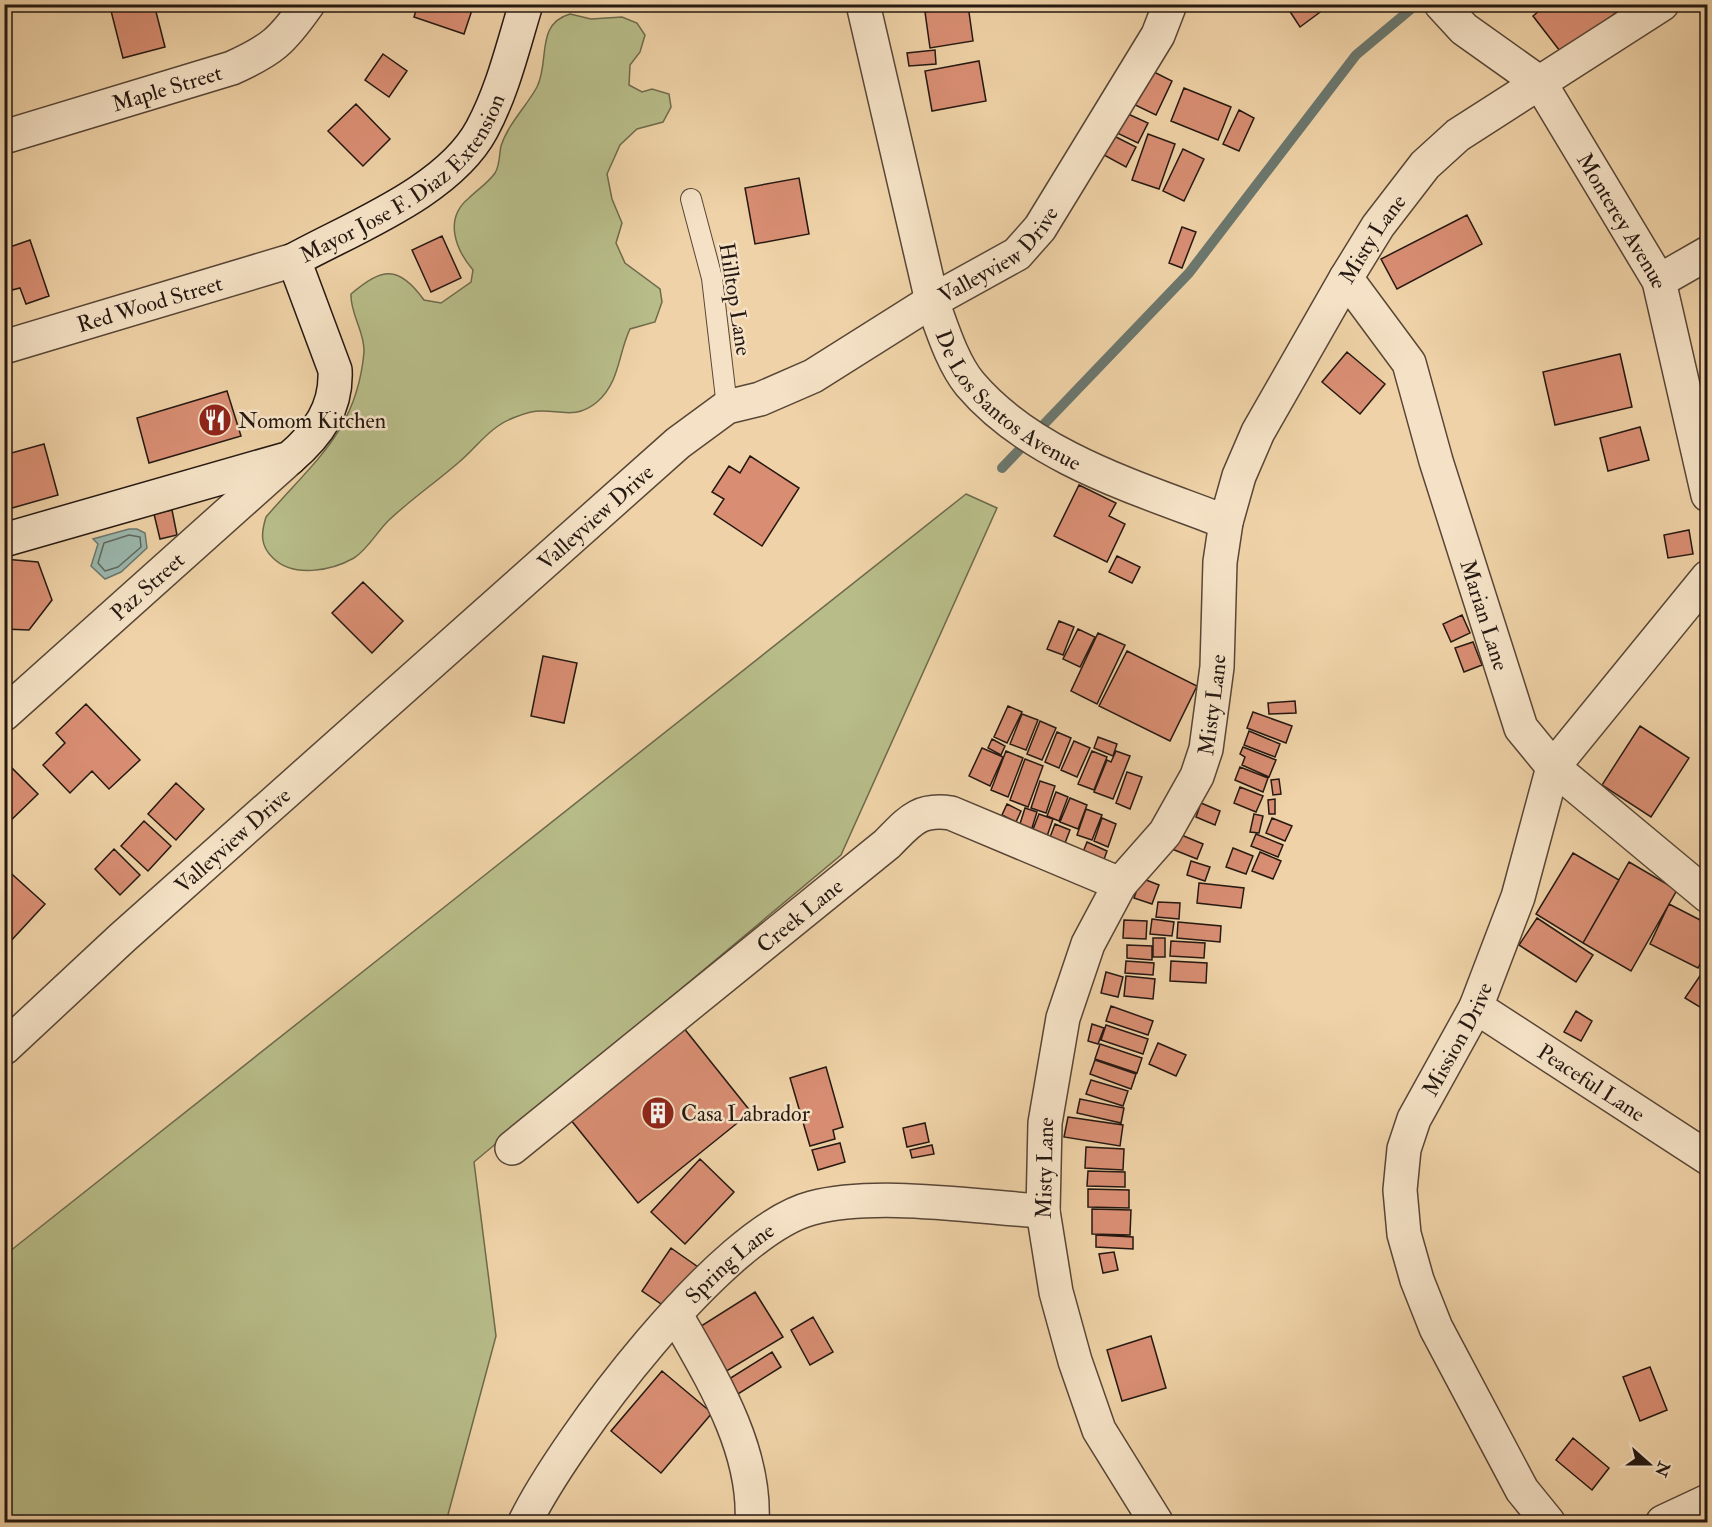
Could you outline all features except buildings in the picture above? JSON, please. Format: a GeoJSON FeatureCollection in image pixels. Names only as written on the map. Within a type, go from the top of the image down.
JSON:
{"type":"FeatureCollection","features":[{"type":"Feature","properties":{"kind":"street","name":"Maple Street"},"geometry":{"type":"LineString","coordinates":[[4,137],[232,68],[262,54],[284,38],[308,4]]}},
{"type":"Feature","properties":{"kind":"street","name":"Mayor Jose F. Diaz Extension"},"geometry":{"type":"LineString","coordinates":[[4,540],[290,458],[322,426],[331,406],[336,386],[331,356],[294,260],[418,193],[443,176],[465,154],[494,104],[526,4]]}},
{"type":"Feature","properties":{"kind":"street","name":"De Los Santos Avenue"},"geometry":{"type":"LineString","coordinates":[[863,4],[932,301],[948,343],[969,382],[1001,416],[1056,451],[1226,522]]}},
{"type":"Feature","properties":{"kind":"street","name":"Valleyview Drive"},"geometry":{"type":"LineString","coordinates":[[4,1048],[122,938],[678,443],[727,407],[760,399],[813,376],[932,301],[1017,254],[1029,244],[1158,35],[1170,4]]}},
{"type":"Feature","properties":{"kind":"street","name":"Monterey Avenue"},"geometry":{"type":"LineString","coordinates":[[1441,4],[1464,29],[1540,83],[1659,281],[1707,495]]}},
{"type":"Feature","properties":{"kind":"street","name":"Misty Lane"},"geometry":{"type":"LineString","coordinates":[[1156,1522],[1099,1430],[1075,1361],[1056,1292],[1044,1211],[1044,1123],[1063,1018],[1088,944],[1120,884],[1165,833],[1197,776],[1206,749],[1217,667],[1220,562],[1226,522],[1239,476],[1258,432],[1346,278],[1378,226],[1425,165],[1458,135],[1662,4]]}},
{"type":"Feature","properties":{"kind":"street"},"geometry":{"type":"LineString","coordinates":[[1659,281],[1707,253]]}},
{"type":"Feature","properties":{"kind":"street","name":"Red Wood Street"},"geometry":{"type":"LineString","coordinates":[[4,347],[274,268],[294,260]]}},
{"type":"Feature","properties":{"kind":"street","name":"Marian Lane"},"geometry":{"type":"LineString","coordinates":[[1346,278],[1409,363],[1436,461],[1521,728],[1553,767],[1707,896]]}},
{"type":"Feature","properties":{"kind":"street","name":"Paz Street"},"geometry":{"type":"LineString","coordinates":[[7,704],[290,458]]}},
{"type":"Feature","properties":{"kind":"street","name":"Mission Drive"},"geometry":{"type":"LineString","coordinates":[[1548,1522],[1522,1490],[1436,1328],[1417,1280],[1404,1234],[1400,1190],[1404,1149],[1414,1119],[1476,1007],[1518,897],[1553,767],[1707,577]]}},
{"type":"Feature","properties":{"kind":"street","name":"Creek Lane"},"geometry":{"type":"LineString","coordinates":[[512,1148],[887,844],[914,818],[923,813],[951,813],[1120,884]]}},
{"type":"Feature","properties":{"kind":"street","name":"Peaceful Lane"},"geometry":{"type":"LineString","coordinates":[[1476,1007],[1707,1158]]}},
{"type":"Feature","properties":{"kind":"street","name":"Spring Lane"},"geometry":{"type":"LineString","coordinates":[[525,1522],[542,1490],[609,1393],[676,1315],[723,1265],[787,1217],[812,1208],[877,1200],[1044,1211]]}},
{"type":"Feature","properties":{"kind":"street"},"geometry":{"type":"LineString","coordinates":[[676,1315],[724,1401],[742,1452],[753,1510],[752,1522]]}},
{"type":"Feature","properties":{"kind":"street"},"geometry":{"type":"LineString","coordinates":[[1663,1522],[1707,1501]]}},
{"type":"Feature","properties":{"kind":"lane","name":"Hilltop Lane"},"geometry":{"type":"LineString","coordinates":[[691,199],[712,278],[727,407]]}},
{"type":"Feature","properties":{"kind":"green space"},"geometry":{"type":"Polygon","coordinates":[[[570,14],[591,19],[622,17],[637,23],[645,35],[640,52],[630,65],[629,85],[642,92],[652,89],[669,94],[671,107],[663,122],[637,129],[620,145],[607,174],[612,199],[622,223],[616,243],[625,263],[660,289],[662,302],[655,322],[630,329],[610,386],[605,394],[589,408],[572,413],[531,412],[501,424],[487,434],[463,459],[396,513],[363,550],[345,563],[312,570],[301,570],[281,564],[273,558],[264,544],[263,528],[266,517],[316,461],[343,424],[360,379],[364,345],[351,294],[372,279],[389,274],[398,275],[406,280],[424,300],[441,303],[471,282],[473,270],[457,244],[454,225],[456,215],[461,206],[495,173],[504,138],[528,102],[541,77],[545,44],[552,26],[559,19],[570,14]]]}},
{"type":"Feature","properties":{"kind":"green space"},"geometry":{"type":"Polygon","coordinates":[[[966,494],[997,508],[841,855],[474,1162],[496,1336],[446,1522],[5,1522],[5,1255],[966,494]]]}},
{"type":"Feature","properties":{"kind":"water"},"geometry":{"type":"Polygon","coordinates":[[[137,529],[145,533],[147,548],[121,572],[105,579],[91,566],[98,544],[93,539],[137,529]]]}},
{"type":"Feature","properties":{"kind":"waterway"},"geometry":{"type":"LineString","coordinates":[[1002,468],[1189,273],[1356,55],[1417,4]]}},
{"type":"Feature","properties":{"kind":"place","name":"Nomom Kitchen"},"geometry":{"type":"Point","coordinates":[215,420]}},
{"type":"Feature","properties":{"kind":"place","name":"Casa Labrador"},"geometry":{"type":"Point","coordinates":[658,1113]}}]}
